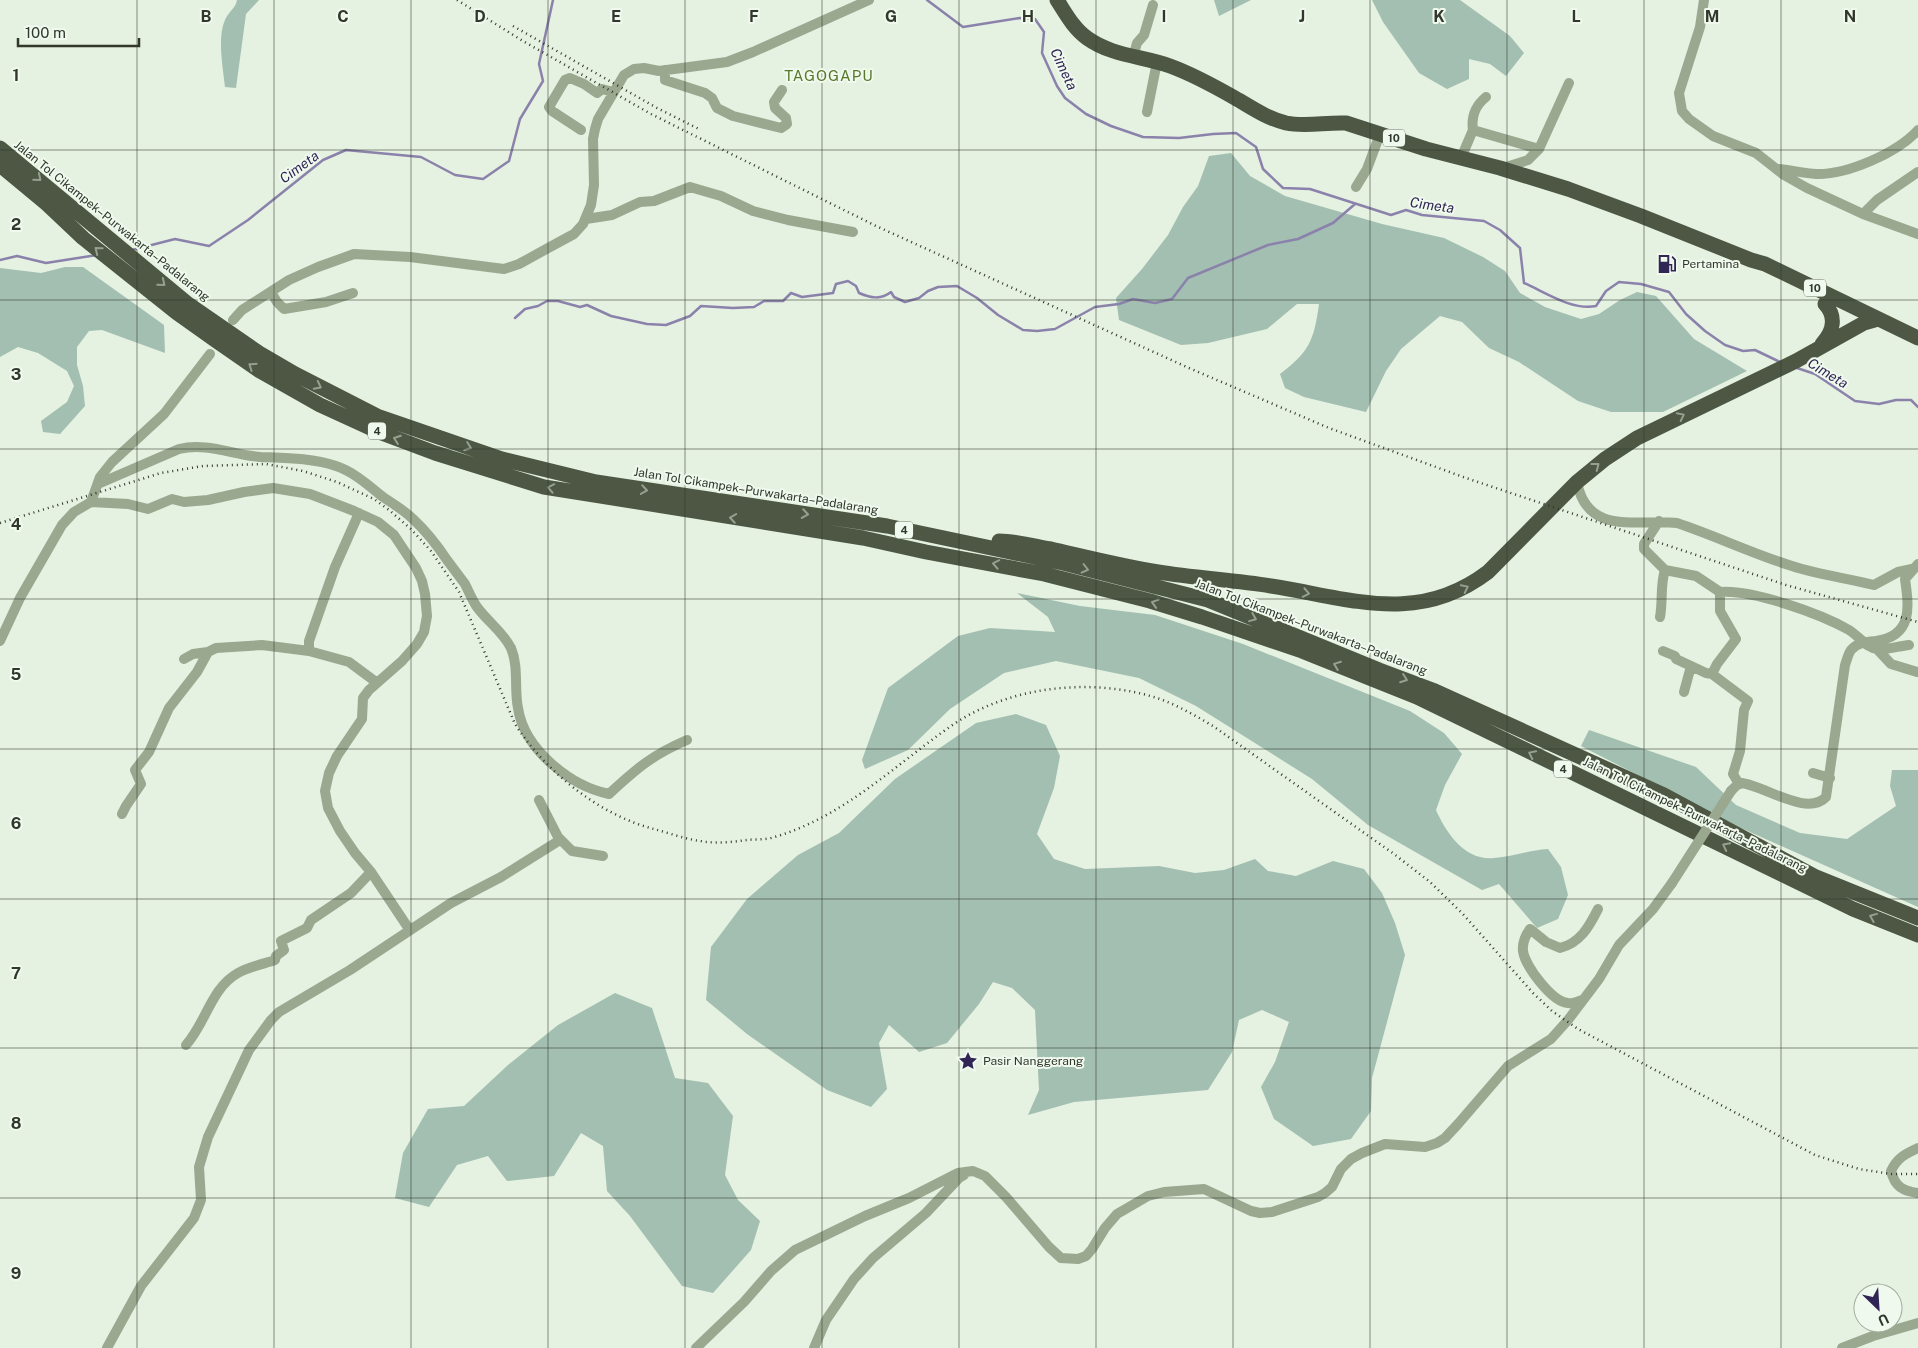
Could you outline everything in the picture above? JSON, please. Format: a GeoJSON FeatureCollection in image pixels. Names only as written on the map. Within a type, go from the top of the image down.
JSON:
{"type":"FeatureCollection","features":[{"type":"Feature","properties":{"kind":"highway","name":"10"},"geometry":{"type":"LineString","coordinates":[[1057,0],[1073,25],[1087,38],[1106,49],[1170,66],[1211,85],[1257,112],[1276,120],[1299,124],[1346,123],[1500,168],[1607,202],[1765,264],[1918,348]]}},
{"type":"Feature","properties":{"kind":"highway","name":"Jalan Tol Cikampek–Purwakarta–Padalarang"},"geometry":{"type":"LineString","coordinates":[[0,148],[182,309],[295,374],[377,416],[502,459],[596,482],[887,526],[1063,563],[1199,598],[1435,691],[1664,795],[1816,877],[1918,918]]}},
{"type":"Feature","properties":{"kind":"highway","name":"Jalan Tol Cikampek–Purwakarta–Padalarang"},"geometry":{"type":"LineString","coordinates":[[0,165],[47,204],[83,238],[182,309],[260,371],[320,405],[379,432],[435,453],[535,484],[599,497],[863,538],[1044,574],[1150,601],[1259,636],[1417,697],[1853,909],[1918,935]]}},
{"type":"Feature","properties":{"kind":"highway","name":"10"},"geometry":{"type":"LineString","coordinates":[[1751,260],[1762,270],[1825,304],[1918,338]]}},
{"type":"Feature","properties":{"kind":"highway"},"geometry":{"type":"LineString","coordinates":[[1817,349],[1827,338],[1832,326],[1831,314],[1825,304]]}},
{"type":"Feature","properties":{"kind":"highway"},"geometry":{"type":"LineString","coordinates":[[953,541],[1004,541],[1159,572],[1271,586],[1373,604],[1418,604],[1458,592],[1473,584],[1488,572],[1577,482],[1605,459],[1637,438],[1796,361],[1871,321]]}},
{"type":"Feature","properties":{"kind":"street"},"geometry":{"type":"LineString","coordinates":[[232,320],[242,310],[300,274],[354,254],[410,257],[504,269],[519,264],[574,234],[586,219],[591,205],[594,185],[593,139],[595,128],[624,75],[634,69],[665,70],[717,64],[740,58],[869,0]]}},
{"type":"Feature","properties":{"kind":"street"},"geometry":{"type":"LineString","coordinates":[[1704,0],[1700,27],[1678,94],[1682,111],[1688,119],[1713,136],[1756,152],[1791,180],[1863,214],[1918,234]]}},
{"type":"Feature","properties":{"kind":"street"},"geometry":{"type":"LineString","coordinates":[[1133,57],[1137,43],[1144,35],[1153,5]]}},
{"type":"Feature","properties":{"kind":"street"},"geometry":{"type":"LineString","coordinates":[[1147,112],[1158,62]]}},
{"type":"Feature","properties":{"kind":"street"},"geometry":{"type":"LineString","coordinates":[[665,70],[665,80],[705,93],[712,98],[718,108],[733,116],[781,128],[787,124],[786,118],[775,108],[774,102],[782,90]]}},
{"type":"Feature","properties":{"kind":"street"},"geometry":{"type":"LineString","coordinates":[[581,130],[549,107],[565,80],[574,79],[597,93],[602,89],[613,92]]}},
{"type":"Feature","properties":{"kind":"street"},"geometry":{"type":"LineString","coordinates":[[1500,168],[1528,160],[1538,149],[1569,82]]}},
{"type":"Feature","properties":{"kind":"street"},"geometry":{"type":"LineString","coordinates":[[1461,158],[1473,130],[1472,122],[1475,109],[1486,97]]}},
{"type":"Feature","properties":{"kind":"street"},"geometry":{"type":"LineString","coordinates":[[1473,130],[1538,149]]}},
{"type":"Feature","properties":{"kind":"street"},"geometry":{"type":"LineString","coordinates":[[1778,169],[1818,174],[1852,168],[1893,150],[1918,130]]}},
{"type":"Feature","properties":{"kind":"street"},"geometry":{"type":"LineString","coordinates":[[1356,188],[1368,169],[1380,134]]}},
{"type":"Feature","properties":{"kind":"street"},"geometry":{"type":"LineString","coordinates":[[1863,214],[1877,200],[1918,172]]}},
{"type":"Feature","properties":{"kind":"street"},"geometry":{"type":"LineString","coordinates":[[586,219],[612,215],[640,202],[654,201],[690,188],[721,196],[753,211],[788,220],[853,232]]}},
{"type":"Feature","properties":{"kind":"street"},"geometry":{"type":"LineString","coordinates":[[271,292],[284,309],[326,302],[353,292]]}},
{"type":"Feature","properties":{"kind":"street"},"geometry":{"type":"LineString","coordinates":[[0,641],[20,598],[62,525],[74,512],[90,502],[100,477],[112,462],[164,414],[210,354]]}},
{"type":"Feature","properties":{"kind":"street"},"geometry":{"type":"LineString","coordinates":[[98,484],[171,452],[190,447],[223,449],[248,456],[310,460],[337,466],[365,481],[412,518],[447,560],[477,607],[508,642],[512,651],[516,674],[516,695],[522,725],[537,749],[557,768],[579,784],[594,791],[609,794],[642,764],[664,750],[687,740]]}},
{"type":"Feature","properties":{"kind":"street"},"geometry":{"type":"LineString","coordinates":[[1577,482],[1579,493],[1588,508],[1602,518],[1626,524],[1659,521],[1677,523],[1792,567],[1822,575],[1874,585],[1898,572],[1915,567]]}},
{"type":"Feature","properties":{"kind":"street"},"geometry":{"type":"LineString","coordinates":[[90,502],[128,504],[148,509],[172,500],[184,502],[208,500],[273,488],[310,494],[360,513],[378,522],[394,535],[416,568],[425,594],[427,616],[424,632],[402,661],[376,682],[364,698],[362,720],[337,756],[329,772],[324,791],[328,808],[340,831],[371,872],[409,929]]}},
{"type":"Feature","properties":{"kind":"street"},"geometry":{"type":"LineString","coordinates":[[309,652],[309,641],[335,567],[360,513]]}},
{"type":"Feature","properties":{"kind":"street"},"geometry":{"type":"LineString","coordinates":[[1659,521],[1644,544],[1644,549],[1665,570],[1696,576],[1720,592],[1760,597],[1834,622],[1852,631],[1862,642],[1877,649],[1891,664],[1917,672]]}},
{"type":"Feature","properties":{"kind":"street"},"geometry":{"type":"LineString","coordinates":[[1735,787],[1749,784],[1797,802],[1810,804],[1820,802],[1826,797],[1845,664],[1851,650],[1862,642],[1891,637],[1899,631],[1907,619],[1908,603],[1905,579],[1915,567]]}},
{"type":"Feature","properties":{"kind":"street"},"geometry":{"type":"LineString","coordinates":[[1660,617],[1662,602],[1661,581],[1665,570]]}},
{"type":"Feature","properties":{"kind":"street"},"geometry":{"type":"LineString","coordinates":[[1712,674],[1716,664],[1736,639],[1720,611],[1720,592]]}},
{"type":"Feature","properties":{"kind":"street"},"geometry":{"type":"LineString","coordinates":[[184,660],[193,654],[208,652],[216,648],[248,645],[309,652],[349,662],[376,682]]}},
{"type":"Feature","properties":{"kind":"street"},"geometry":{"type":"LineString","coordinates":[[1877,649],[1909,645]]}},
{"type":"Feature","properties":{"kind":"street"},"geometry":{"type":"LineString","coordinates":[[696,1348],[744,1302],[781,1261],[795,1250],[864,1216],[909,1198],[958,1173],[973,1171],[985,1176],[1061,1258],[1078,1259],[1086,1256],[1117,1214],[1148,1196],[1164,1192],[1204,1189],[1251,1210],[1260,1213],[1272,1212],[1300,1204],[1325,1193],[1332,1187],[1341,1169],[1351,1159],[1362,1153],[1385,1144],[1425,1147],[1445,1138],[1508,1066],[1550,1039],[1583,1000],[1619,945],[1653,910],[1735,787],[1733,774],[1740,751],[1744,710],[1748,700],[1712,674],[1706,673],[1662,651]]}},
{"type":"Feature","properties":{"kind":"street"},"geometry":{"type":"LineString","coordinates":[[122,814],[141,784],[135,770],[149,752],[169,708],[196,672],[208,652]]}},
{"type":"Feature","properties":{"kind":"street"},"geometry":{"type":"LineString","coordinates":[[1684,692],[1692,666]]}},
{"type":"Feature","properties":{"kind":"street"},"geometry":{"type":"LineString","coordinates":[[1813,773],[1830,778]]}},
{"type":"Feature","properties":{"kind":"street"},"geometry":{"type":"LineString","coordinates":[[539,800],[560,840],[572,851],[603,856]]}},
{"type":"Feature","properties":{"kind":"street"},"geometry":{"type":"LineString","coordinates":[[107,1348],[141,1286],[194,1218],[200,1200],[199,1167],[208,1137],[249,1050],[271,1020],[279,1012],[350,970],[409,929],[461,897],[501,877],[560,840]]}},
{"type":"Feature","properties":{"kind":"street"},"geometry":{"type":"LineString","coordinates":[[186,1045],[198,1031],[214,998],[223,986],[242,972],[275,960],[276,956],[284,950],[281,941],[307,928],[311,920],[351,893],[371,872]]}},
{"type":"Feature","properties":{"kind":"street"},"geometry":{"type":"LineString","coordinates":[[1583,1000],[1568,1004],[1559,1001],[1550,993],[1530,969],[1523,951],[1523,939],[1530,929],[1554,946],[1560,948],[1574,944],[1585,931],[1598,909]]}},
{"type":"Feature","properties":{"kind":"street"},"geometry":{"type":"LineString","coordinates":[[1918,1148],[1905,1154],[1898,1160],[1891,1171],[1897,1185],[1902,1190],[1918,1192]]}},
{"type":"Feature","properties":{"kind":"street"},"geometry":{"type":"LineString","coordinates":[[814,1348],[826,1320],[854,1279],[872,1258],[926,1213],[959,1178],[973,1171]]}},
{"type":"Feature","properties":{"kind":"street"},"geometry":{"type":"LineString","coordinates":[[1842,1348],[1873,1336],[1918,1323]]}},
{"type":"Feature","properties":{"kind":"green space"},"geometry":{"type":"Polygon","coordinates":[[[237,0],[259,0],[246,14],[236,88],[225,87],[221,35],[225,20],[237,0]]]}},
{"type":"Feature","properties":{"kind":"green space"},"geometry":{"type":"Polygon","coordinates":[[[1214,0],[1251,0],[1219,16],[1214,0]]]}},
{"type":"Feature","properties":{"kind":"green space"},"geometry":{"type":"Polygon","coordinates":[[[1372,0],[1460,0],[1510,36],[1524,53],[1506,76],[1490,64],[1469,59],[1469,79],[1447,89],[1419,73],[1383,22],[1372,0]]]}},
{"type":"Feature","properties":{"kind":"green space"},"geometry":{"type":"Polygon","coordinates":[[[1231,153],[1250,176],[1285,196],[1382,224],[1444,238],[1483,257],[1505,271],[1520,293],[1545,307],[1581,319],[1599,314],[1620,300],[1637,292],[1656,296],[1694,339],[1747,371],[1663,412],[1611,412],[1578,401],[1519,362],[1489,348],[1462,322],[1440,316],[1401,349],[1386,371],[1366,412],[1304,397],[1285,388],[1280,374],[1298,359],[1309,345],[1315,327],[1319,304],[1297,304],[1267,329],[1208,343],[1181,345],[1119,320],[1116,298],[1142,269],[1168,235],[1183,207],[1198,186],[1209,156],[1231,153]]]}},
{"type":"Feature","properties":{"kind":"green space"},"geometry":{"type":"Polygon","coordinates":[[[65,267],[83,267],[164,325],[165,353],[102,330],[89,331],[77,347],[77,365],[83,386],[85,406],[60,434],[43,432],[41,421],[67,402],[74,386],[67,371],[38,353],[18,347],[0,357],[0,268],[41,273],[65,267]]]}},
{"type":"Feature","properties":{"kind":"green space"},"geometry":{"type":"Polygon","coordinates":[[[1017,593],[1080,606],[1155,615],[1243,644],[1410,711],[1444,733],[1462,754],[1445,785],[1436,810],[1445,828],[1458,844],[1474,855],[1484,858],[1548,849],[1561,867],[1568,895],[1558,919],[1537,928],[1499,884],[1482,890],[1368,825],[1312,779],[1196,706],[1139,678],[1056,661],[1004,673],[950,709],[908,750],[865,769],[862,760],[888,688],[958,636],[990,628],[1055,632],[1048,617],[1017,593]]]}},
{"type":"Feature","properties":{"kind":"green space"},"geometry":{"type":"Polygon","coordinates":[[[1016,714],[1046,725],[1060,756],[1054,788],[1037,834],[1054,859],[1085,869],[1159,866],[1195,873],[1224,870],[1255,859],[1268,871],[1296,876],[1333,861],[1364,869],[1382,893],[1395,923],[1405,955],[1372,1078],[1371,1111],[1351,1139],[1313,1146],[1274,1119],[1261,1087],[1275,1062],[1289,1022],[1262,1010],[1239,1020],[1232,1052],[1208,1090],[1074,1102],[1028,1115],[1039,1090],[1035,1010],[1012,988],[993,982],[979,1004],[947,1043],[919,1052],[889,1025],[879,1043],[887,1089],[871,1107],[827,1090],[747,1034],[706,1000],[711,947],[747,899],[798,855],[839,833],[895,779],[976,723],[1016,714]]]}},
{"type":"Feature","properties":{"kind":"green space"},"geometry":{"type":"Polygon","coordinates":[[[1589,730],[1696,767],[1736,805],[1800,833],[1847,839],[1896,806],[1890,786],[1892,770],[1918,770],[1918,907],[1741,828],[1581,746],[1589,730]]]}},
{"type":"Feature","properties":{"kind":"green space"},"geometry":{"type":"Polygon","coordinates":[[[615,993],[652,1008],[675,1078],[708,1083],[733,1116],[725,1175],[738,1200],[760,1221],[751,1250],[713,1293],[682,1286],[630,1216],[607,1191],[603,1146],[581,1133],[554,1176],[507,1181],[488,1156],[457,1165],[429,1207],[395,1198],[403,1153],[428,1109],[464,1106],[508,1065],[558,1025],[615,993]]]}},
{"type":"Feature","properties":{"kind":"waterway","name":"Cimeta"},"geometry":{"type":"LineString","coordinates":[[132,250],[175,239],[209,246],[248,220],[323,160],[346,150],[421,157],[455,175],[483,179],[509,161],[520,119],[543,81],[539,64],[553,0]]}},
{"type":"Feature","properties":{"kind":"waterway","name":"Cimeta"},"geometry":{"type":"LineString","coordinates":[[927,0],[963,27],[1020,18],[1035,19],[1044,32],[1042,53],[1057,86],[1065,98],[1086,114],[1111,126],[1143,137],[1179,138],[1236,133],[1256,147],[1263,169],[1283,188],[1310,189],[1391,215],[1406,210],[1422,215],[1484,221],[1500,230],[1520,248],[1524,283],[1550,296],[1578,306],[1587,307],[1596,306],[1606,291],[1619,282],[1641,284],[1669,292],[1686,314],[1725,345],[1743,351],[1755,350],[1780,362]]}},
{"type":"Feature","properties":{"kind":"waterway"},"geometry":{"type":"LineString","coordinates":[[515,318],[525,309],[538,306],[547,301],[558,301],[580,307],[587,305],[611,316],[647,324],[666,325],[690,316],[701,306],[754,307],[764,301],[783,301],[791,293],[802,297],[833,293],[836,284],[848,281],[856,286],[859,293],[863,295],[880,297],[891,292],[894,297],[905,302],[919,298],[928,291],[938,287],[957,286],[1023,330],[1055,329],[1095,307],[1119,304],[1133,299],[1155,303],[1172,299],[1188,278],[1268,245],[1298,239],[1333,223],[1355,204]]}},
{"type":"Feature","properties":{"kind":"waterway","name":"Cimeta"},"geometry":{"type":"LineString","coordinates":[[0,260],[17,256],[46,263],[97,255]]}},
{"type":"Feature","properties":{"kind":"waterway","name":"Cimeta"},"geometry":{"type":"LineString","coordinates":[[1797,368],[1815,374],[1855,401],[1879,404],[1896,400],[1911,400],[1918,407]]}},
{"type":"Feature","properties":{"kind":"railway"},"geometry":{"type":"LineString","coordinates":[[457,0],[523,41],[651,114],[876,226],[1189,368],[1329,428],[1466,478],[1786,585],[1918,622]]}},
{"type":"Feature","properties":{"kind":"railway"},"geometry":{"type":"LineString","coordinates":[[513,26],[657,108],[701,130]]}},
{"type":"Feature","properties":{"kind":"railway"},"geometry":{"type":"LineString","coordinates":[[0,523],[161,473],[203,466],[266,464],[303,471],[337,482],[374,499],[389,510],[411,529],[431,551],[459,592],[515,724],[527,741],[558,774],[575,789],[613,813],[654,829],[700,841],[724,842],[768,839],[821,818],[866,790],[951,726],[974,712],[999,701],[1053,689],[1080,687],[1108,688],[1160,699],[1181,708],[1213,726],[1394,854],[1430,882],[1462,913],[1533,993],[1552,1011],[1578,1029],[1815,1155],[1859,1169],[1891,1174],[1918,1174]]}},
{"type":"Feature","properties":{"kind":"place","name":"Pertamina"},"geometry":{"type":"Point","coordinates":[1667,264]}},
{"type":"Feature","properties":{"kind":"place","name":"Pasir Nanggerang"},"geometry":{"type":"Point","coordinates":[968,1061]}},
{"type":"Feature","properties":{"kind":"district","name":"TAGOGAPU"},"geometry":{"type":"Point","coordinates":[829,76]}}]}
